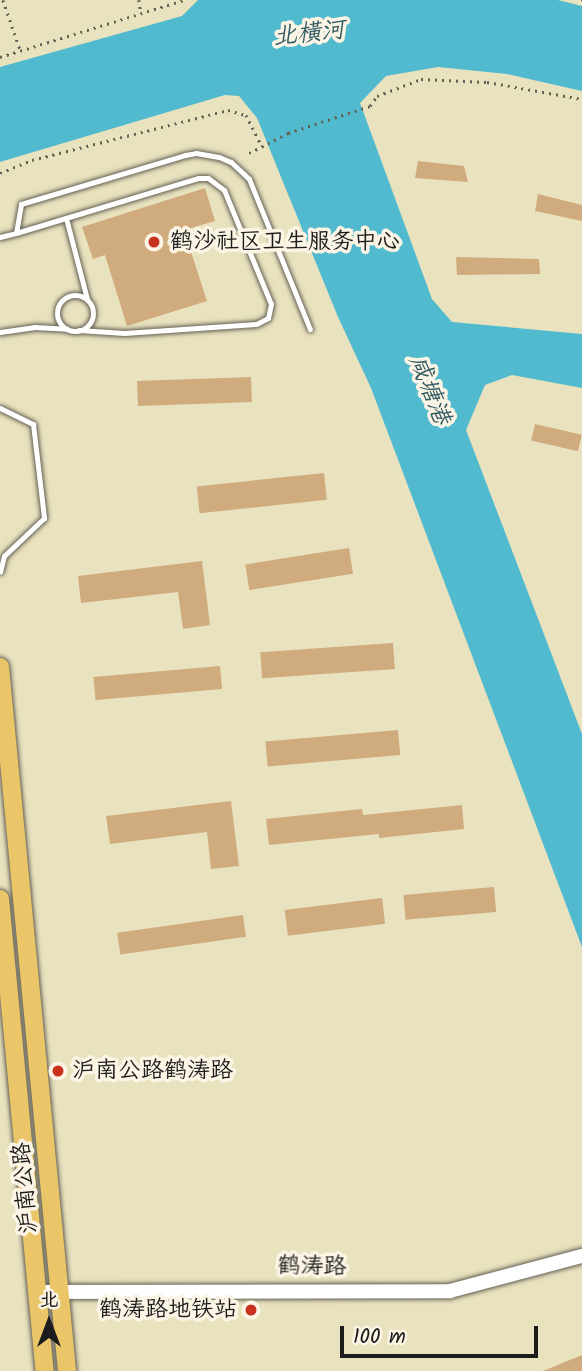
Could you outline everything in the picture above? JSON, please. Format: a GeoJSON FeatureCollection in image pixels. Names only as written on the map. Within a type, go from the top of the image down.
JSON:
{"type":"FeatureCollection","features":[{"type":"Feature","properties":{"kind":"main road","name":"沪南公路"},"geometry":{"type":"LineString","coordinates":[[0,667],[41,1071],[67,1371]]}},
{"type":"Feature","properties":{"kind":"main road","name":"沪南公路"},"geometry":{"type":"LineString","coordinates":[[0,899],[45,1371]]}},
{"type":"Feature","properties":{"kind":"street","name":"鹤涛路"},"geometry":{"type":"LineString","coordinates":[[38,1292],[450,1291],[577,1257]]}},
{"type":"Feature","properties":{"kind":"lane"},"geometry":{"type":"LineString","coordinates":[[16,233],[21,204],[185,155],[196,153],[219,157],[231,162],[249,179],[310,330]]}},
{"type":"Feature","properties":{"kind":"lane"},"geometry":{"type":"LineString","coordinates":[[0,237],[198,178],[208,178],[229,197],[272,309],[268,318],[256,324],[124,333],[34,327],[0,332]]}},
{"type":"Feature","properties":{"kind":"lane"},"geometry":{"type":"LineString","coordinates":[[66,218],[87,299],[93,308],[92,320],[79,330]]}},
{"type":"Feature","properties":{"kind":"lane"},"geometry":{"type":"LineString","coordinates":[[67,329],[58,320],[61,302],[76,294],[87,299]]}},
{"type":"Feature","properties":{"kind":"lane"},"geometry":{"type":"LineString","coordinates":[[0,408],[33,424],[44,518],[4,556],[0,572]]}},
{"type":"Feature","properties":{"kind":"path"},"geometry":{"type":"LineString","coordinates":[[3,0],[20,49]]}},
{"type":"Feature","properties":{"kind":"path"},"geometry":{"type":"LineString","coordinates":[[139,0],[141,13]]}},
{"type":"Feature","properties":{"kind":"path"},"geometry":{"type":"LineString","coordinates":[[0,57],[184,0]]}},
{"type":"Feature","properties":{"kind":"path"},"geometry":{"type":"LineString","coordinates":[[248,153],[288,133],[370,106],[377,96],[421,79],[487,82],[582,99]]}},
{"type":"Feature","properties":{"kind":"path"},"geometry":{"type":"LineString","coordinates":[[0,173],[32,160],[228,110],[246,116],[262,146]]}},
{"type":"Feature","properties":{"kind":"water"},"geometry":{"type":"Polygon","coordinates":[[[198,0],[558,0],[582,6],[582,91],[507,74],[438,67],[386,76],[360,103],[432,299],[452,322],[582,334],[582,388],[512,375],[485,385],[466,430],[582,734],[582,947],[371,388],[338,317],[257,118],[239,96],[225,95],[0,162],[0,67],[182,16],[198,0]]]}},
{"type":"Feature","properties":{"kind":"building"},"geometry":{"type":"Polygon","coordinates":[[[418,161],[464,166],[468,182],[415,178],[418,161]]]}},
{"type":"Feature","properties":{"kind":"building"},"geometry":{"type":"Polygon","coordinates":[[[205,188],[215,221],[184,230],[207,301],[127,326],[105,255],[93,259],[82,227],[205,188]]]}},
{"type":"Feature","properties":{"kind":"building"},"geometry":{"type":"Polygon","coordinates":[[[538,194],[582,205],[582,221],[535,211],[538,194]]]}},
{"type":"Feature","properties":{"kind":"building"},"geometry":{"type":"Polygon","coordinates":[[[456,257],[539,259],[540,274],[457,275],[456,257]]]}},
{"type":"Feature","properties":{"kind":"building"},"geometry":{"type":"Polygon","coordinates":[[[251,377],[252,402],[138,406],[137,381],[251,377]]]}},
{"type":"Feature","properties":{"kind":"building"},"geometry":{"type":"Polygon","coordinates":[[[535,424],[582,435],[578,451],[531,441],[535,424]]]}},
{"type":"Feature","properties":{"kind":"building"},"geometry":{"type":"Polygon","coordinates":[[[324,473],[327,500],[200,513],[197,486],[324,473]]]}},
{"type":"Feature","properties":{"kind":"building"},"geometry":{"type":"Polygon","coordinates":[[[349,548],[353,574],[249,590],[245,564],[349,548]]]}},
{"type":"Feature","properties":{"kind":"building"},"geometry":{"type":"Polygon","coordinates":[[[202,561],[210,625],[183,629],[178,592],[81,603],[78,576],[202,561]]]}},
{"type":"Feature","properties":{"kind":"building"},"geometry":{"type":"Polygon","coordinates":[[[393,643],[395,669],[262,678],[260,652],[393,643]]]}},
{"type":"Feature","properties":{"kind":"building"},"geometry":{"type":"Polygon","coordinates":[[[220,666],[222,689],[95,700],[93,677],[220,666]]]}},
{"type":"Feature","properties":{"kind":"building"},"geometry":{"type":"Polygon","coordinates":[[[398,730],[400,755],[268,766],[266,742],[398,730]]]}},
{"type":"Feature","properties":{"kind":"building"},"geometry":{"type":"Polygon","coordinates":[[[231,801],[239,866],[211,869],[207,832],[110,844],[106,816],[231,801]]]}},
{"type":"Feature","properties":{"kind":"building"},"geometry":{"type":"Polygon","coordinates":[[[462,805],[464,829],[269,845],[266,819],[362,809],[363,815],[462,805]]]}},
{"type":"Feature","properties":{"kind":"building"},"geometry":{"type":"Polygon","coordinates":[[[494,887],[496,912],[406,920],[403,895],[494,887]]]}},
{"type":"Feature","properties":{"kind":"building"},"geometry":{"type":"Polygon","coordinates":[[[382,898],[385,924],[288,936],[285,910],[382,898]]]}},
{"type":"Feature","properties":{"kind":"building"},"geometry":{"type":"Polygon","coordinates":[[[243,915],[246,937],[120,954],[117,933],[243,915]]]}},
{"type":"Feature","properties":{"kind":"building"},"geometry":{"type":"Polygon","coordinates":[[[582,1355],[582,1371],[543,1371],[582,1355]]]}},
{"type":"Feature","properties":{"kind":"place","name":"鹤沙社区卫生服务中心"},"geometry":{"type":"Point","coordinates":[154,242]}},
{"type":"Feature","properties":{"kind":"place","name":"沪南公路鹤涛路"},"geometry":{"type":"Point","coordinates":[58,1071]}},
{"type":"Feature","properties":{"kind":"place","name":"鹤涛路地铁站"},"geometry":{"type":"Point","coordinates":[251,1310]}},
{"type":"Feature","properties":{"kind":"water label","name":"北横河"},"geometry":{"type":"Point","coordinates":[309,34]}},
{"type":"Feature","properties":{"kind":"water label","name":"咸塘港"},"geometry":{"type":"Point","coordinates":[429,390]}}]}
